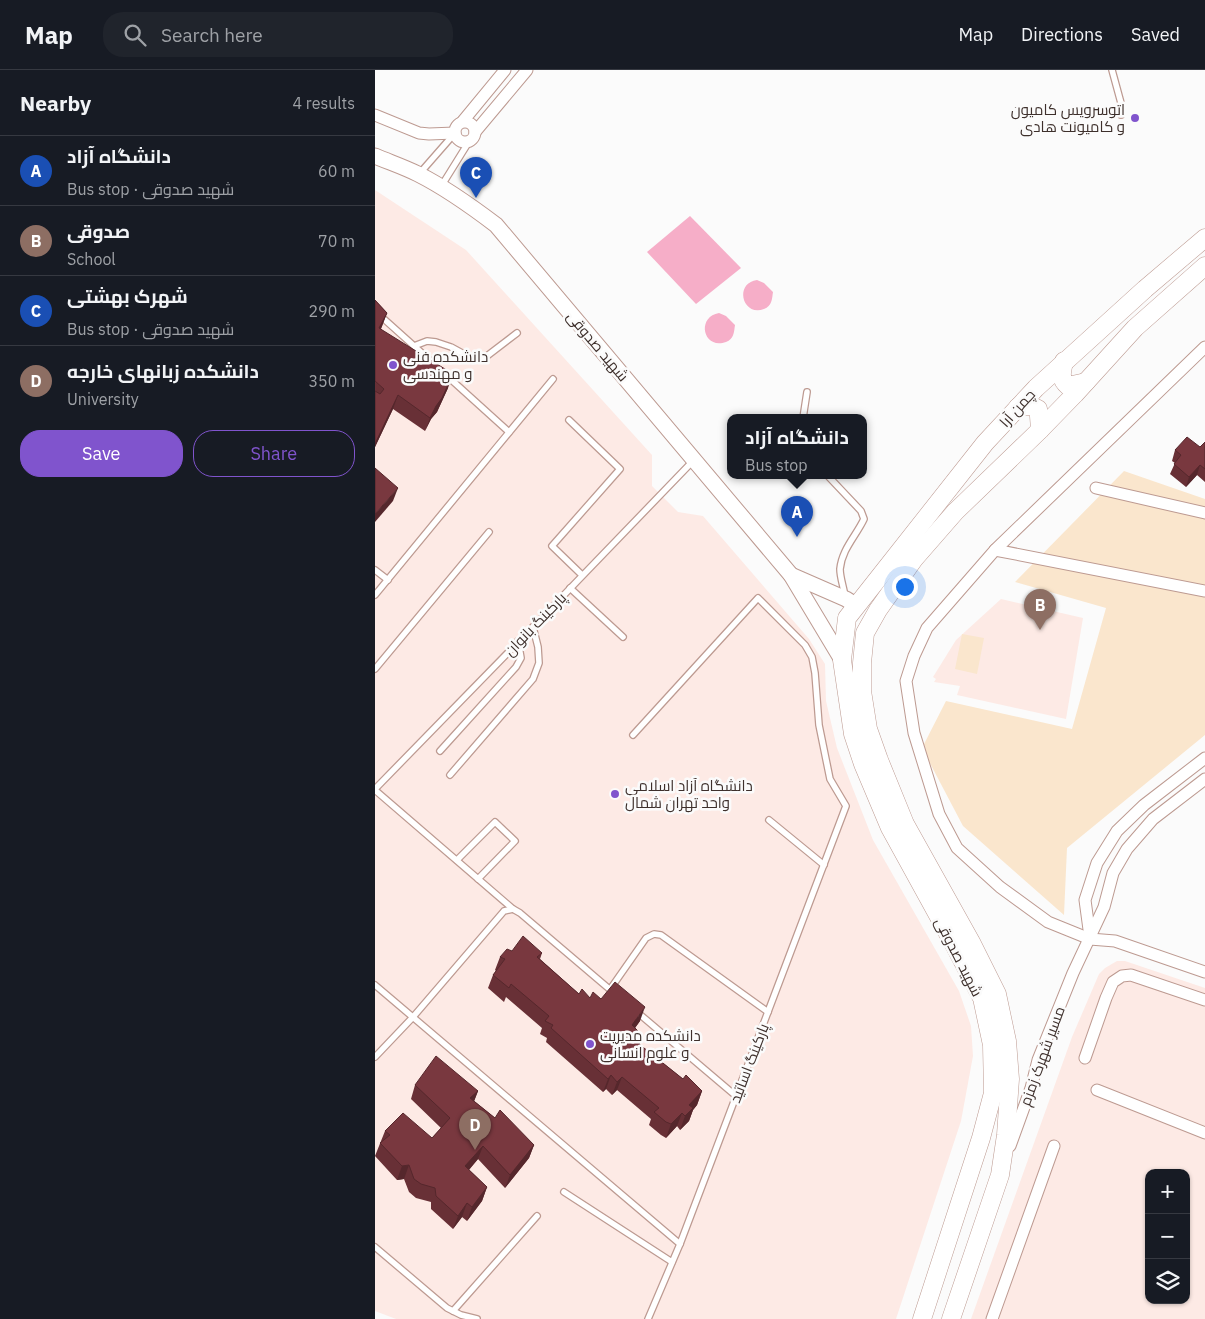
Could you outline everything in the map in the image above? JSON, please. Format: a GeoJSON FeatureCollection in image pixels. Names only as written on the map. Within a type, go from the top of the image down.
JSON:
{"type":"FeatureCollection","features":[{"type":"Feature","properties":{"kind":"main road","name":"شهید صدوقی"},"geometry":{"type":"LineString","coordinates":[[375,156],[418,174],[441,187],[496,225],[791,575],[842,660]]}},
{"type":"Feature","properties":{"kind":"main road","name":"چمن آرا"},"geometry":{"type":"LineString","coordinates":[[851,602],[985,443],[1036,388],[1145,289],[1205,238]]}},
{"type":"Feature","properties":{"kind":"main road","name":"چمن آرا"},"geometry":{"type":"LineString","coordinates":[[878,610],[914,559],[955,512],[1040,430],[1135,328],[1205,266]]}},
{"type":"Feature","properties":{"kind":"main road"},"geometry":{"type":"LineString","coordinates":[[1064,361],[1061,374],[1063,381],[1069,386],[1086,382]]}},
{"type":"Feature","properties":{"kind":"main road"},"geometry":{"type":"LineString","coordinates":[[1019,407],[1032,406],[1038,409],[1040,430]]}},
{"type":"Feature","properties":{"kind":"main road"},"geometry":{"type":"LineString","coordinates":[[791,575],[851,602]]}},
{"type":"Feature","properties":{"kind":"main road","name":"شهید صدوقی"},"geometry":{"type":"LineString","coordinates":[[851,602],[842,660],[853,734],[863,764],[890,828],[982,998],[992,1045],[993,1093],[981,1138],[922,1319]]}},
{"type":"Feature","properties":{"kind":"main road","name":"شهید صدوقی"},"geometry":{"type":"LineString","coordinates":[[878,610],[865,633],[862,663],[862,691],[868,729],[905,824],[972,944],[997,994],[1007,1041],[1010,1079],[1006,1135],[1000,1175],[951,1319]]}},
{"type":"Feature","properties":{"kind":"street"},"geometry":{"type":"LineString","coordinates":[[505,70],[463,121],[456,126],[455,133],[460,141],[465,142],[473,136],[527,70]]}},
{"type":"Feature","properties":{"kind":"street"},"geometry":{"type":"LineString","coordinates":[[375,115],[419,133],[455,133]]}},
{"type":"Feature","properties":{"kind":"street"},"geometry":{"type":"LineString","coordinates":[[463,121],[472,124],[474,128],[473,136]]}},
{"type":"Feature","properties":{"kind":"street"},"geometry":{"type":"LineString","coordinates":[[1205,347],[995,550],[927,628],[906,681],[914,733],[939,814],[957,848],[1000,886],[1048,922],[1090,938],[1115,941],[1205,972]]}},
{"type":"Feature","properties":{"kind":"street"},"geometry":{"type":"LineString","coordinates":[[1096,488],[1205,513]]}},
{"type":"Feature","properties":{"kind":"street"},"geometry":{"type":"LineString","coordinates":[[995,550],[1205,591]]}},
{"type":"Feature","properties":{"kind":"street"},"geometry":{"type":"LineString","coordinates":[[1090,938],[1085,900],[1097,863],[1117,831],[1144,805],[1205,758]]}},
{"type":"Feature","properties":{"kind":"street","name":"مسیر شهرک زمزم"},"geometry":{"type":"LineString","coordinates":[[1000,1175],[1039,1060],[1070,982],[1104,907],[1113,873],[1127,849],[1153,819],[1205,779]]}},
{"type":"Feature","properties":{"kind":"street"},"geometry":{"type":"LineString","coordinates":[[1085,1058],[1113,982],[1122,976],[1131,975],[1205,1000]]}},
{"type":"Feature","properties":{"kind":"street"},"geometry":{"type":"LineString","coordinates":[[1010,1079],[1016,1088],[1031,1088]]}},
{"type":"Feature","properties":{"kind":"street"},"geometry":{"type":"LineString","coordinates":[[1097,1090],[1205,1133]]}},
{"type":"Feature","properties":{"kind":"street"},"geometry":{"type":"LineString","coordinates":[[992,1319],[1054,1146]]}},
{"type":"Feature","properties":{"kind":"lane"},"geometry":{"type":"LineString","coordinates":[[1112,70],[1121,103],[1121,116]]}},
{"type":"Feature","properties":{"kind":"lane"},"geometry":{"type":"LineString","coordinates":[[418,174],[455,133]]}},
{"type":"Feature","properties":{"kind":"lane"},"geometry":{"type":"LineString","coordinates":[[441,187],[473,136]]}},
{"type":"Feature","properties":{"kind":"lane"},"geometry":{"type":"LineString","coordinates":[[375,311],[436,366]]}},
{"type":"Feature","properties":{"kind":"lane"},"geometry":{"type":"LineString","coordinates":[[414,346],[427,341],[436,342],[473,358],[483,359],[517,333]]}},
{"type":"Feature","properties":{"kind":"lane"},"geometry":{"type":"LineString","coordinates":[[443,372],[509,432]]}},
{"type":"Feature","properties":{"kind":"lane"},"geometry":{"type":"LineString","coordinates":[[375,595],[553,379]]}},
{"type":"Feature","properties":{"kind":"lane"},"geometry":{"type":"LineString","coordinates":[[804,414],[807,392]]}},
{"type":"Feature","properties":{"kind":"lane"},"geometry":{"type":"LineString","coordinates":[[569,420],[620,468],[552,546],[582,575]]}},
{"type":"Feature","properties":{"kind":"lane","name":"پارکینگ بانوان"},"geometry":{"type":"LineString","coordinates":[[375,790],[694,459]]}},
{"type":"Feature","properties":{"kind":"lane"},"geometry":{"type":"LineString","coordinates":[[831,479],[861,511],[864,519],[843,554],[840,571],[851,602]]}},
{"type":"Feature","properties":{"kind":"lane"},"geometry":{"type":"LineString","coordinates":[[375,669],[489,532]]}},
{"type":"Feature","properties":{"kind":"lane"},"geometry":{"type":"LineString","coordinates":[[375,570],[388,580]]}},
{"type":"Feature","properties":{"kind":"lane"},"geometry":{"type":"LineString","coordinates":[[570,588],[623,637]]}},
{"type":"Feature","properties":{"kind":"lane","name":"پارکینگ اساتید"},"geometry":{"type":"LineString","coordinates":[[633,735],[758,598],[805,645],[812,657],[819,725],[830,779],[846,806],[680,1244],[648,1319]]}},
{"type":"Feature","properties":{"kind":"lane"},"geometry":{"type":"LineString","coordinates":[[450,774],[533,679],[539,663],[538,647],[533,627]]}},
{"type":"Feature","properties":{"kind":"lane"},"geometry":{"type":"LineString","coordinates":[[440,751],[516,667],[521,658],[518,642]]}},
{"type":"Feature","properties":{"kind":"lane"},"geometry":{"type":"LineString","coordinates":[[375,790],[513,909],[618,996]]}},
{"type":"Feature","properties":{"kind":"lane"},"geometry":{"type":"LineString","coordinates":[[769,820],[824,865]]}},
{"type":"Feature","properties":{"kind":"lane"},"geometry":{"type":"LineString","coordinates":[[457,860],[495,822],[515,841],[478,879]]}},
{"type":"Feature","properties":{"kind":"lane"},"geometry":{"type":"LineString","coordinates":[[375,1057],[413,1017],[503,911],[513,909]]}},
{"type":"Feature","properties":{"kind":"lane"},"geometry":{"type":"LineString","coordinates":[[610,989],[646,938],[654,934],[661,935],[768,1012]]}},
{"type":"Feature","properties":{"kind":"lane"},"geometry":{"type":"LineString","coordinates":[[375,985],[680,1244]]}},
{"type":"Feature","properties":{"kind":"lane"},"geometry":{"type":"LineString","coordinates":[[632,1008],[736,1096]]}},
{"type":"Feature","properties":{"kind":"lane"},"geometry":{"type":"LineString","coordinates":[[564,1192],[672,1262]]}},
{"type":"Feature","properties":{"kind":"lane"},"geometry":{"type":"LineString","coordinates":[[453,1311],[537,1216]]}},
{"type":"Feature","properties":{"kind":"lane"},"geometry":{"type":"LineString","coordinates":[[375,1247],[447,1308],[461,1315],[477,1319]]}},
{"type":"Feature","properties":{"kind":"shaded area","name":"دانشگاه آزاد اسلامی واحد تهران شمال"},"geometry":{"type":"Polygon","coordinates":[[[375,190],[466,250],[652,455],[652,486],[678,512],[703,516],[809,639],[825,664],[826,701],[837,748],[873,840],[959,991],[971,1026],[973,1056],[961,1121],[896,1319],[396,1319],[375,1311],[375,190]]]}},
{"type":"Feature","properties":{"kind":"shaded area"},"geometry":{"type":"Polygon","coordinates":[[[690,216],[741,268],[696,304],[647,252],[690,216]]]}},
{"type":"Feature","properties":{"kind":"shaded area"},"geometry":{"type":"Polygon","coordinates":[[[757,280],[764,283],[773,292],[769,306],[756,310],[746,304],[743,293],[745,287],[750,282],[757,280]]]}},
{"type":"Feature","properties":{"kind":"shaded area"},"geometry":{"type":"Polygon","coordinates":[[[719,313],[726,316],[735,325],[731,339],[718,343],[708,337],[705,332],[705,326],[707,320],[719,313]]]}},
{"type":"Feature","properties":{"kind":"shaded area"},"geometry":{"type":"Polygon","coordinates":[[[1124,471],[1205,499],[1205,735],[1067,848],[1064,915],[963,826],[922,748],[946,701],[1072,729],[1106,608],[1015,582],[1124,471]]]}},
{"type":"Feature","properties":{"kind":"shaded area"},"geometry":{"type":"Polygon","coordinates":[[[1001,599],[1083,618],[1066,719],[957,695],[960,686],[934,682],[936,679],[933,677],[956,640],[1001,599]]]}},
{"type":"Feature","properties":{"kind":"shaded area"},"geometry":{"type":"Polygon","coordinates":[[[962,634],[984,638],[977,674],[955,669],[962,634]]]}},
{"type":"Feature","properties":{"kind":"shaded area"},"geometry":{"type":"Polygon","coordinates":[[[1117,961],[1125,961],[1205,988],[1205,1319],[971,1319],[1072,1037],[1099,974],[1117,961]]]}},
{"type":"Feature","properties":{"kind":"building"},"geometry":{"type":"Polygon","coordinates":[[[375,300],[387,313],[379,328],[453,374],[430,418],[398,395],[375,444],[375,391],[380,394],[384,389],[375,381],[375,300]]]}},
{"type":"Feature","properties":{"kind":"building"},"geometry":{"type":"Polygon","coordinates":[[[1187,437],[1200,447],[1205,442],[1205,469],[1200,465],[1189,477],[1174,464],[1181,455],[1175,450],[1187,437]]]}},
{"type":"Feature","properties":{"kind":"building"},"geometry":{"type":"Polygon","coordinates":[[[375,468],[398,488],[375,514],[375,468]]]}},
{"type":"Feature","properties":{"kind":"building","name":"دانشکده مدیریت و علوم انسانی"},"geometry":{"type":"Polygon","coordinates":[[[523,936],[542,953],[537,957],[579,994],[582,989],[590,998],[593,992],[601,999],[615,982],[645,1007],[632,1025],[639,1032],[636,1036],[641,1040],[639,1044],[683,1079],[686,1075],[702,1091],[689,1105],[693,1108],[685,1116],[682,1113],[671,1124],[666,1122],[654,1112],[659,1108],[622,1077],[617,1082],[611,1075],[608,1079],[551,1028],[553,1025],[545,1021],[549,1016],[511,984],[509,988],[493,975],[505,959],[500,957],[507,949],[512,951],[523,936]]]}},
{"type":"Feature","properties":{"kind":"building"},"geometry":{"type":"Polygon","coordinates":[[[436,1056],[478,1091],[470,1098],[495,1118],[500,1110],[534,1145],[510,1175],[483,1146],[465,1166],[487,1187],[472,1207],[467,1203],[458,1216],[436,1196],[435,1188],[421,1184],[414,1179],[409,1165],[402,1166],[380,1143],[390,1135],[385,1131],[403,1113],[432,1138],[450,1118],[415,1085],[436,1056]]]}},
{"type":"Feature","properties":{"kind":"place","name":"اتوسرویس کامیون و کامیونت هادی"},"geometry":{"type":"Point","coordinates":[1135,118]}},
{"type":"Feature","properties":{"kind":"place","name":"شهرک بهشتی"},"geometry":{"type":"Point","coordinates":[476,198]}},
{"type":"Feature","properties":{"kind":"place","name":"دانشکده فنی و مهندسی"},"geometry":{"type":"Point","coordinates":[393,365]}},
{"type":"Feature","properties":{"kind":"place","name":"دانشگاه آزاد"},"geometry":{"type":"Point","coordinates":[797,537]}},
{"type":"Feature","properties":{"kind":"place","name":"صدوقی"},"geometry":{"type":"Point","coordinates":[1040,630]}},
{"type":"Feature","properties":{"kind":"place","name":"دانشگاه آزاد اسلامی واحد تهران شمال"},"geometry":{"type":"Point","coordinates":[615,794]}},
{"type":"Feature","properties":{"kind":"place","name":"دانشکده مدیریت و علوم انسانی"},"geometry":{"type":"Point","coordinates":[590,1044]}},
{"type":"Feature","properties":{"kind":"place","name":"دانشکده زبانهای خارجه"},"geometry":{"type":"Point","coordinates":[475,1150]}}]}
